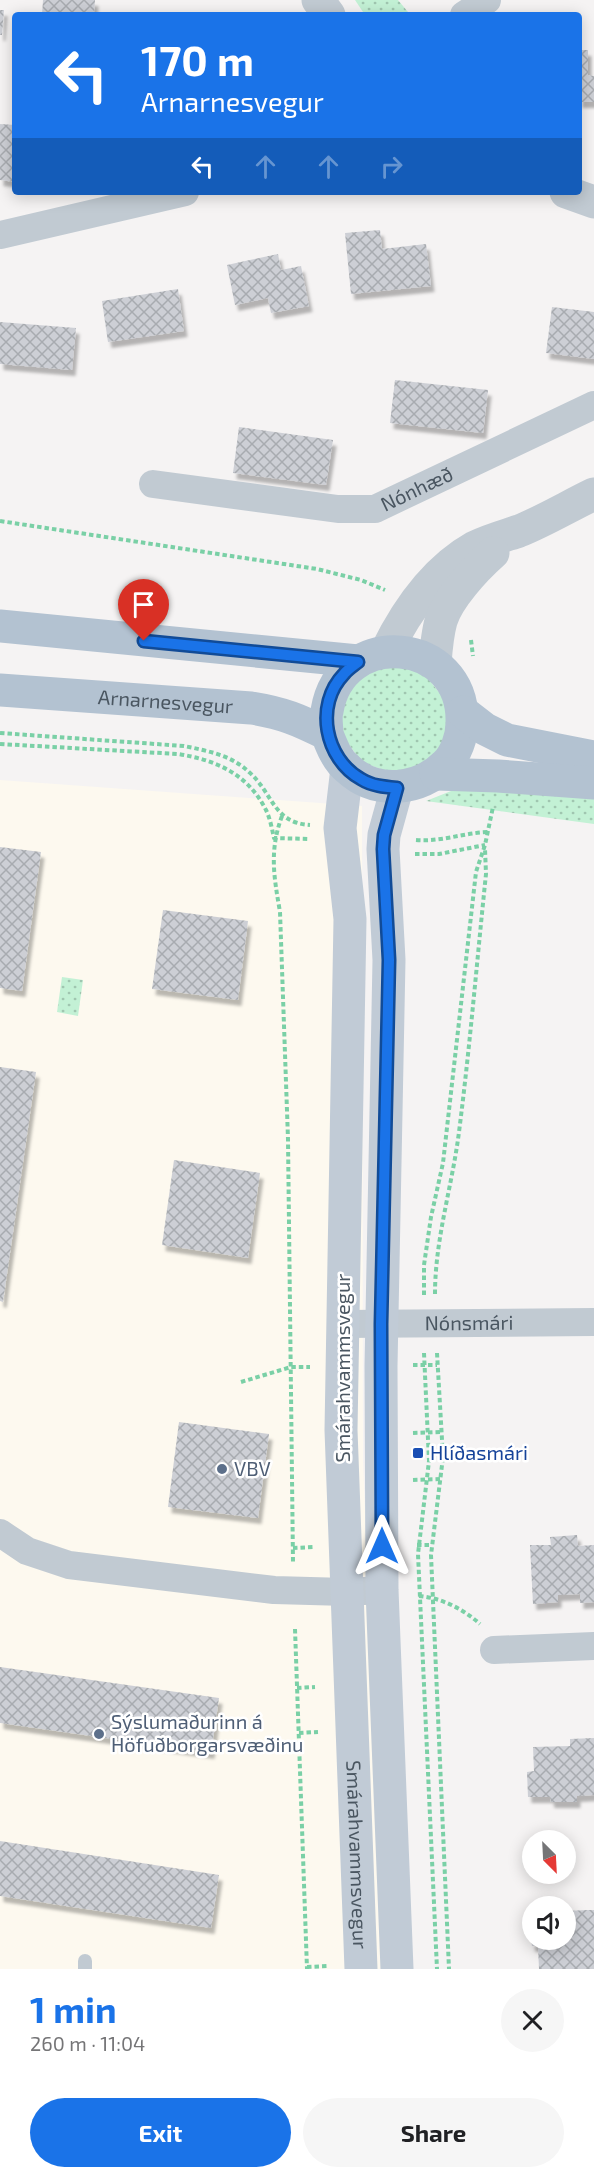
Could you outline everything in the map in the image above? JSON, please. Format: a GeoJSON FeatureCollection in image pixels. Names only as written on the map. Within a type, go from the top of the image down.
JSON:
{"type":"FeatureCollection","features":[{"type":"Feature","properties":{"kind":"main road"},"geometry":{"type":"LineString","coordinates":[[0,626],[372,657],[403,651],[420,656],[435,664],[448,677],[458,694],[463,712],[462,730],[457,747],[448,762],[436,774],[418,783],[397,788],[379,786],[361,779],[346,768],[334,753],[327,734],[326,713],[331,693],[342,675],[372,657]]}},
{"type":"Feature","properties":{"kind":"main road","name":"Arnarnesvegur"},"geometry":{"type":"LineString","coordinates":[[0,690],[251,708],[288,715],[327,734]]}},
{"type":"Feature","properties":{"kind":"main road"},"geometry":{"type":"LineString","coordinates":[[463,712],[485,729],[507,740],[594,757]]}},
{"type":"Feature","properties":{"kind":"main road","name":"Smárahvammsvegur"},"geometry":{"type":"LineString","coordinates":[[346,768],[340,828],[350,918],[341,1430],[346,1592],[348,1968]]}},
{"type":"Feature","properties":{"kind":"main road"},"geometry":{"type":"LineString","coordinates":[[436,774],[594,783]]}},
{"type":"Feature","properties":{"kind":"main road","name":"Smárahvammsvegur"},"geometry":{"type":"LineString","coordinates":[[397,788],[384,835],[383,849],[389,960],[381,1324],[382,1590],[397,1969]]}},
{"type":"Feature","properties":{"kind":"street"},"geometry":{"type":"LineString","coordinates":[[469,12],[488,0]]}},
{"type":"Feature","properties":{"kind":"street"},"geometry":{"type":"LineString","coordinates":[[0,235],[172,195]]}},
{"type":"Feature","properties":{"kind":"street"},"geometry":{"type":"LineString","coordinates":[[574,195],[594,202]]}},
{"type":"Feature","properties":{"kind":"street","name":"Nónhæð"},"geometry":{"type":"LineString","coordinates":[[153,484],[338,509],[375,509],[594,405]]}},
{"type":"Feature","properties":{"kind":"street"},"geometry":{"type":"LineString","coordinates":[[372,657],[437,577],[474,548],[520,530],[594,494]]}},
{"type":"Feature","properties":{"kind":"street"},"geometry":{"type":"LineString","coordinates":[[435,664],[441,619],[454,598],[471,574],[520,530]]}},
{"type":"Feature","properties":{"kind":"street","name":"Nónsmári"},"geometry":{"type":"LineString","coordinates":[[342,1324],[594,1322]]}},
{"type":"Feature","properties":{"kind":"street"},"geometry":{"type":"LineString","coordinates":[[0,1533],[27,1551],[69,1565],[274,1590],[346,1592],[382,1590]]}},
{"type":"Feature","properties":{"kind":"street"},"geometry":{"type":"LineString","coordinates":[[494,1650],[594,1646]]}},
{"type":"Feature","properties":{"kind":"path"},"geometry":{"type":"LineString","coordinates":[[0,521],[317,570],[361,580],[387,591]]}},
{"type":"Feature","properties":{"kind":"path"},"geometry":{"type":"LineString","coordinates":[[0,733],[184,746],[213,752],[233,760],[249,772],[262,786],[282,816],[304,825],[319,826]]}},
{"type":"Feature","properties":{"kind":"path"},"geometry":{"type":"LineString","coordinates":[[0,744],[178,754],[204,758],[224,767],[255,792],[267,812],[274,838],[274,878],[279,912],[288,1139],[293,1569]]}},
{"type":"Feature","properties":{"kind":"path"},"geometry":{"type":"LineString","coordinates":[[448,1969],[431,1545],[441,1479],[442,1432],[437,1365],[429,1323],[424,1266],[442,1163],[476,872],[485,845],[494,801]]}},
{"type":"Feature","properties":{"kind":"path"},"geometry":{"type":"LineString","coordinates":[[274,838],[282,816]]}},
{"type":"Feature","properties":{"kind":"path"},"geometry":{"type":"LineString","coordinates":[[410,839],[432,841],[474,832],[488,832]]}},
{"type":"Feature","properties":{"kind":"path"},"geometry":{"type":"LineString","coordinates":[[274,838],[318,840]]}},
{"type":"Feature","properties":{"kind":"path"},"geometry":{"type":"LineString","coordinates":[[410,853],[440,854],[485,845]]}},
{"type":"Feature","properties":{"kind":"path"},"geometry":{"type":"LineString","coordinates":[[437,1969],[419,1596],[419,1545],[428,1479],[425,1365],[435,1269],[459,1134],[486,874],[485,845]]}},
{"type":"Feature","properties":{"kind":"path"},"geometry":{"type":"LineString","coordinates":[[425,1365],[437,1365]]}},
{"type":"Feature","properties":{"kind":"path"},"geometry":{"type":"LineString","coordinates":[[241,1382],[291,1367]]}},
{"type":"Feature","properties":{"kind":"path"},"geometry":{"type":"LineString","coordinates":[[405,1433],[442,1432]]}},
{"type":"Feature","properties":{"kind":"path"},"geometry":{"type":"LineString","coordinates":[[407,1480],[441,1479]]}},
{"type":"Feature","properties":{"kind":"path"},"geometry":{"type":"LineString","coordinates":[[419,1545],[431,1545]]}},
{"type":"Feature","properties":{"kind":"path"},"geometry":{"type":"LineString","coordinates":[[293,1548],[316,1547]]}},
{"type":"Feature","properties":{"kind":"path"},"geometry":{"type":"LineString","coordinates":[[419,1596],[432,1597],[453,1605],[489,1631],[494,1650]]}},
{"type":"Feature","properties":{"kind":"path"},"geometry":{"type":"LineString","coordinates":[[295,1629],[307,1968],[348,1968]]}},
{"type":"Feature","properties":{"kind":"path"},"geometry":{"type":"LineString","coordinates":[[297,1688],[315,1687]]}},
{"type":"Feature","properties":{"kind":"path"},"geometry":{"type":"LineString","coordinates":[[299,1733],[318,1732]]}},
{"type":"Feature","properties":{"kind":"shaded area"},"geometry":{"type":"Polygon","coordinates":[[[0,780],[362,806],[363,1461],[383,1969],[0,1969],[0,780]]]}},
{"type":"Feature","properties":{"kind":"green space"},"geometry":{"type":"Polygon","coordinates":[[[355,0],[398,0],[408,12],[363,12],[355,0]]]}},
{"type":"Feature","properties":{"kind":"green space"},"geometry":{"type":"Polygon","coordinates":[[[387,664],[423,672],[446,701],[446,737],[437,754],[424,765],[392,773],[361,762],[342,734],[340,716],[354,682],[387,664]]]}},
{"type":"Feature","properties":{"kind":"green space"},"geometry":{"type":"Polygon","coordinates":[[[489,785],[594,790],[594,824],[426,801],[451,791],[489,785]]]}},
{"type":"Feature","properties":{"kind":"green space"},"geometry":{"type":"Polygon","coordinates":[[[62,977],[83,980],[78,1016],[57,1012],[62,977]]]}},
{"type":"Feature","properties":{"kind":"building"},"geometry":{"type":"Polygon","coordinates":[[[43,0],[95,0],[94,12],[42,12],[43,0]]]}},
{"type":"Feature","properties":{"kind":"building"},"geometry":{"type":"Polygon","coordinates":[[[0,10],[4,10],[2,35],[0,35],[0,10]]]}},
{"type":"Feature","properties":{"kind":"building"},"geometry":{"type":"Polygon","coordinates":[[[582,50],[588,50],[588,75],[594,76],[594,102],[582,102],[582,50]]]}},
{"type":"Feature","properties":{"kind":"building"},"geometry":{"type":"Polygon","coordinates":[[[0,124],[12,125],[12,182],[0,180],[0,124]]]}},
{"type":"Feature","properties":{"kind":"building"},"geometry":{"type":"Polygon","coordinates":[[[380,230],[382,249],[426,244],[431,286],[351,294],[345,233],[380,230]]]}},
{"type":"Feature","properties":{"kind":"building"},"geometry":{"type":"Polygon","coordinates":[[[278,254],[281,270],[301,266],[309,306],[271,313],[268,298],[235,305],[227,265],[278,254]]]}},
{"type":"Feature","properties":{"kind":"building"},"geometry":{"type":"Polygon","coordinates":[[[178,289],[184,331],[108,342],[102,301],[178,289]]]}},
{"type":"Feature","properties":{"kind":"building"},"geometry":{"type":"Polygon","coordinates":[[[552,307],[594,312],[594,359],[546,353],[552,307]]]}},
{"type":"Feature","properties":{"kind":"building"},"geometry":{"type":"Polygon","coordinates":[[[0,322],[76,328],[72,370],[0,364],[0,322]]]}},
{"type":"Feature","properties":{"kind":"building"},"geometry":{"type":"Polygon","coordinates":[[[395,380],[488,390],[483,433],[390,423],[395,380]]]}},
{"type":"Feature","properties":{"kind":"building"},"geometry":{"type":"Polygon","coordinates":[[[239,427],[333,440],[326,485],[233,473],[239,427]]]}},
{"type":"Feature","properties":{"kind":"building"},"geometry":{"type":"Polygon","coordinates":[[[0,847],[41,852],[22,991],[0,988],[0,847]]]}},
{"type":"Feature","properties":{"kind":"building"},"geometry":{"type":"Polygon","coordinates":[[[163,910],[248,921],[238,1000],[152,989],[163,910]]]}},
{"type":"Feature","properties":{"kind":"building"},"geometry":{"type":"Polygon","coordinates":[[[0,1067],[36,1072],[3,1302],[0,1301],[0,1067]]]}},
{"type":"Feature","properties":{"kind":"building"},"geometry":{"type":"Polygon","coordinates":[[[174,1160],[260,1173],[248,1258],[162,1245],[174,1160]]]}},
{"type":"Feature","properties":{"kind":"building"},"geometry":{"type":"Polygon","coordinates":[[[179,1422],[269,1434],[258,1518],[168,1507],[179,1422]]]}},
{"type":"Feature","properties":{"kind":"building"},"geometry":{"type":"Polygon","coordinates":[[[577,1535],[578,1546],[594,1545],[594,1602],[580,1603],[580,1594],[558,1595],[558,1602],[533,1604],[530,1545],[551,1545],[550,1537],[577,1535]]]}},
{"type":"Feature","properties":{"kind":"building"},"geometry":{"type":"Polygon","coordinates":[[[0,1667],[219,1698],[211,1753],[0,1723],[0,1667]]]}},
{"type":"Feature","properties":{"kind":"building"},"geometry":{"type":"Polygon","coordinates":[[[594,1738],[594,1795],[577,1796],[577,1802],[551,1802],[550,1797],[528,1797],[527,1772],[534,1771],[533,1747],[570,1746],[570,1739],[594,1738]]]}},
{"type":"Feature","properties":{"kind":"building"},"geometry":{"type":"Polygon","coordinates":[[[0,1841],[219,1875],[211,1928],[0,1896],[0,1841]]]}},
{"type":"Feature","properties":{"kind":"building"},"geometry":{"type":"Polygon","coordinates":[[[594,1910],[594,1969],[539,1969],[538,1950],[576,1950],[576,1911],[594,1910]]]}},
{"type":"Feature","properties":{"kind":"place","name":"Hlíðasmári"},"geometry":{"type":"Point","coordinates":[418,1453]}},
{"type":"Feature","properties":{"kind":"place","name":"VBV"},"geometry":{"type":"Point","coordinates":[222,1469]}},
{"type":"Feature","properties":{"kind":"place","name":"Sýslumaðurinn á Höfuðborgarsvæðinu"},"geometry":{"type":"Point","coordinates":[99,1734]}},
{"type":"Feature","properties":{"kind":"route"},"geometry":{"type":"LineString","coordinates":[[144,641],[358,662],[342,675],[331,693],[326,713],[327,734],[334,753],[346,768],[361,779],[379,786],[397,788],[384,835],[383,849],[389,960],[380,1392],[382,1546]]}}]}
